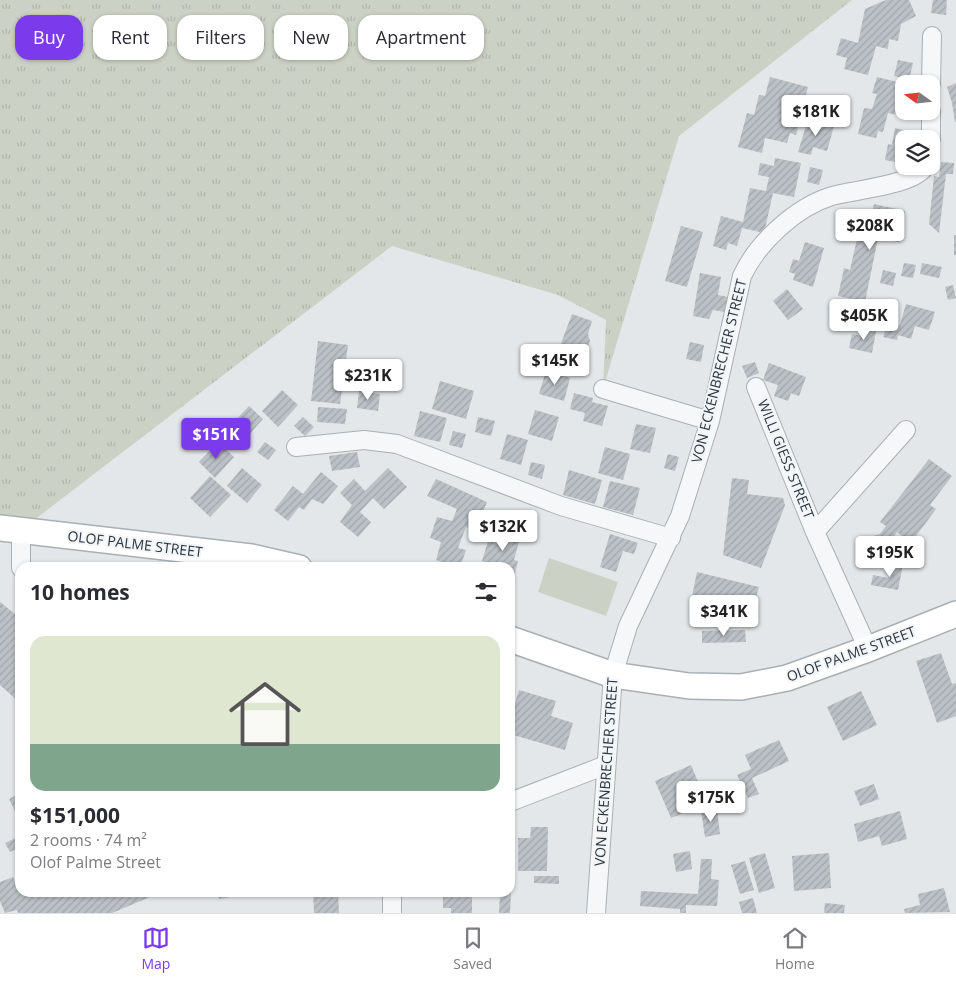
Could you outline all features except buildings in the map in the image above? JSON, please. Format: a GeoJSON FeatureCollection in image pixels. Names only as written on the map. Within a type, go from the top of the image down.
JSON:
{"type":"FeatureCollection","features":[{"type":"Feature","properties":{"kind":"street"},"geometry":{"type":"LineString","coordinates":[[931,75],[932,36]]}},
{"type":"Feature","properties":{"kind":"street","name":"VON ECKENBRECHER STREET"},"geometry":{"type":"LineString","coordinates":[[596,913],[612,675],[628,626],[680,516],[710,421],[739,286],[747,266],[759,249],[791,217],[831,196],[909,179],[915,175]]}},
{"type":"Feature","properties":{"kind":"street","name":"WILLI GIESS STREET"},"geometry":{"type":"LineString","coordinates":[[756,387],[815,532],[868,649]]}},
{"type":"Feature","properties":{"kind":"street"},"geometry":{"type":"LineString","coordinates":[[603,389],[710,421]]}},
{"type":"Feature","properties":{"kind":"street","name":"WILLI GIESS STREET"},"geometry":{"type":"LineString","coordinates":[[815,532],[906,430]]}},
{"type":"Feature","properties":{"kind":"street"},"geometry":{"type":"LineString","coordinates":[[296,448],[364,440],[397,444],[561,506],[671,538]]}},
{"type":"Feature","properties":{"kind":"street"},"geometry":{"type":"LineString","coordinates":[[10,529],[19,562]]}},
{"type":"Feature","properties":{"kind":"street","name":"OLOF PALME STREET"},"geometry":{"type":"LineString","coordinates":[[10,529],[251,558],[270,562]]}},
{"type":"Feature","properties":{"kind":"street","name":"OLOF PALME STREET"},"geometry":{"type":"LineString","coordinates":[[515,641],[612,675],[689,686],[740,687],[787,678],[868,649],[956,614]]}},
{"type":"Feature","properties":{"kind":"street"},"geometry":{"type":"LineString","coordinates":[[515,800],[606,764]]}},
{"type":"Feature","properties":{"kind":"street"},"geometry":{"type":"LineString","coordinates":[[392,897],[392,913]]}},
{"type":"Feature","properties":{"kind":"green space"},"geometry":{"type":"Polygon","coordinates":[[[0,0],[852,0],[679,136],[603,389],[606,320],[558,295],[392,246],[21,530],[0,528],[0,0]]]}},
{"type":"Feature","properties":{"kind":"green space"},"geometry":{"type":"Polygon","coordinates":[[[549,558],[618,582],[606,616],[538,592],[549,558]]]}}]}
